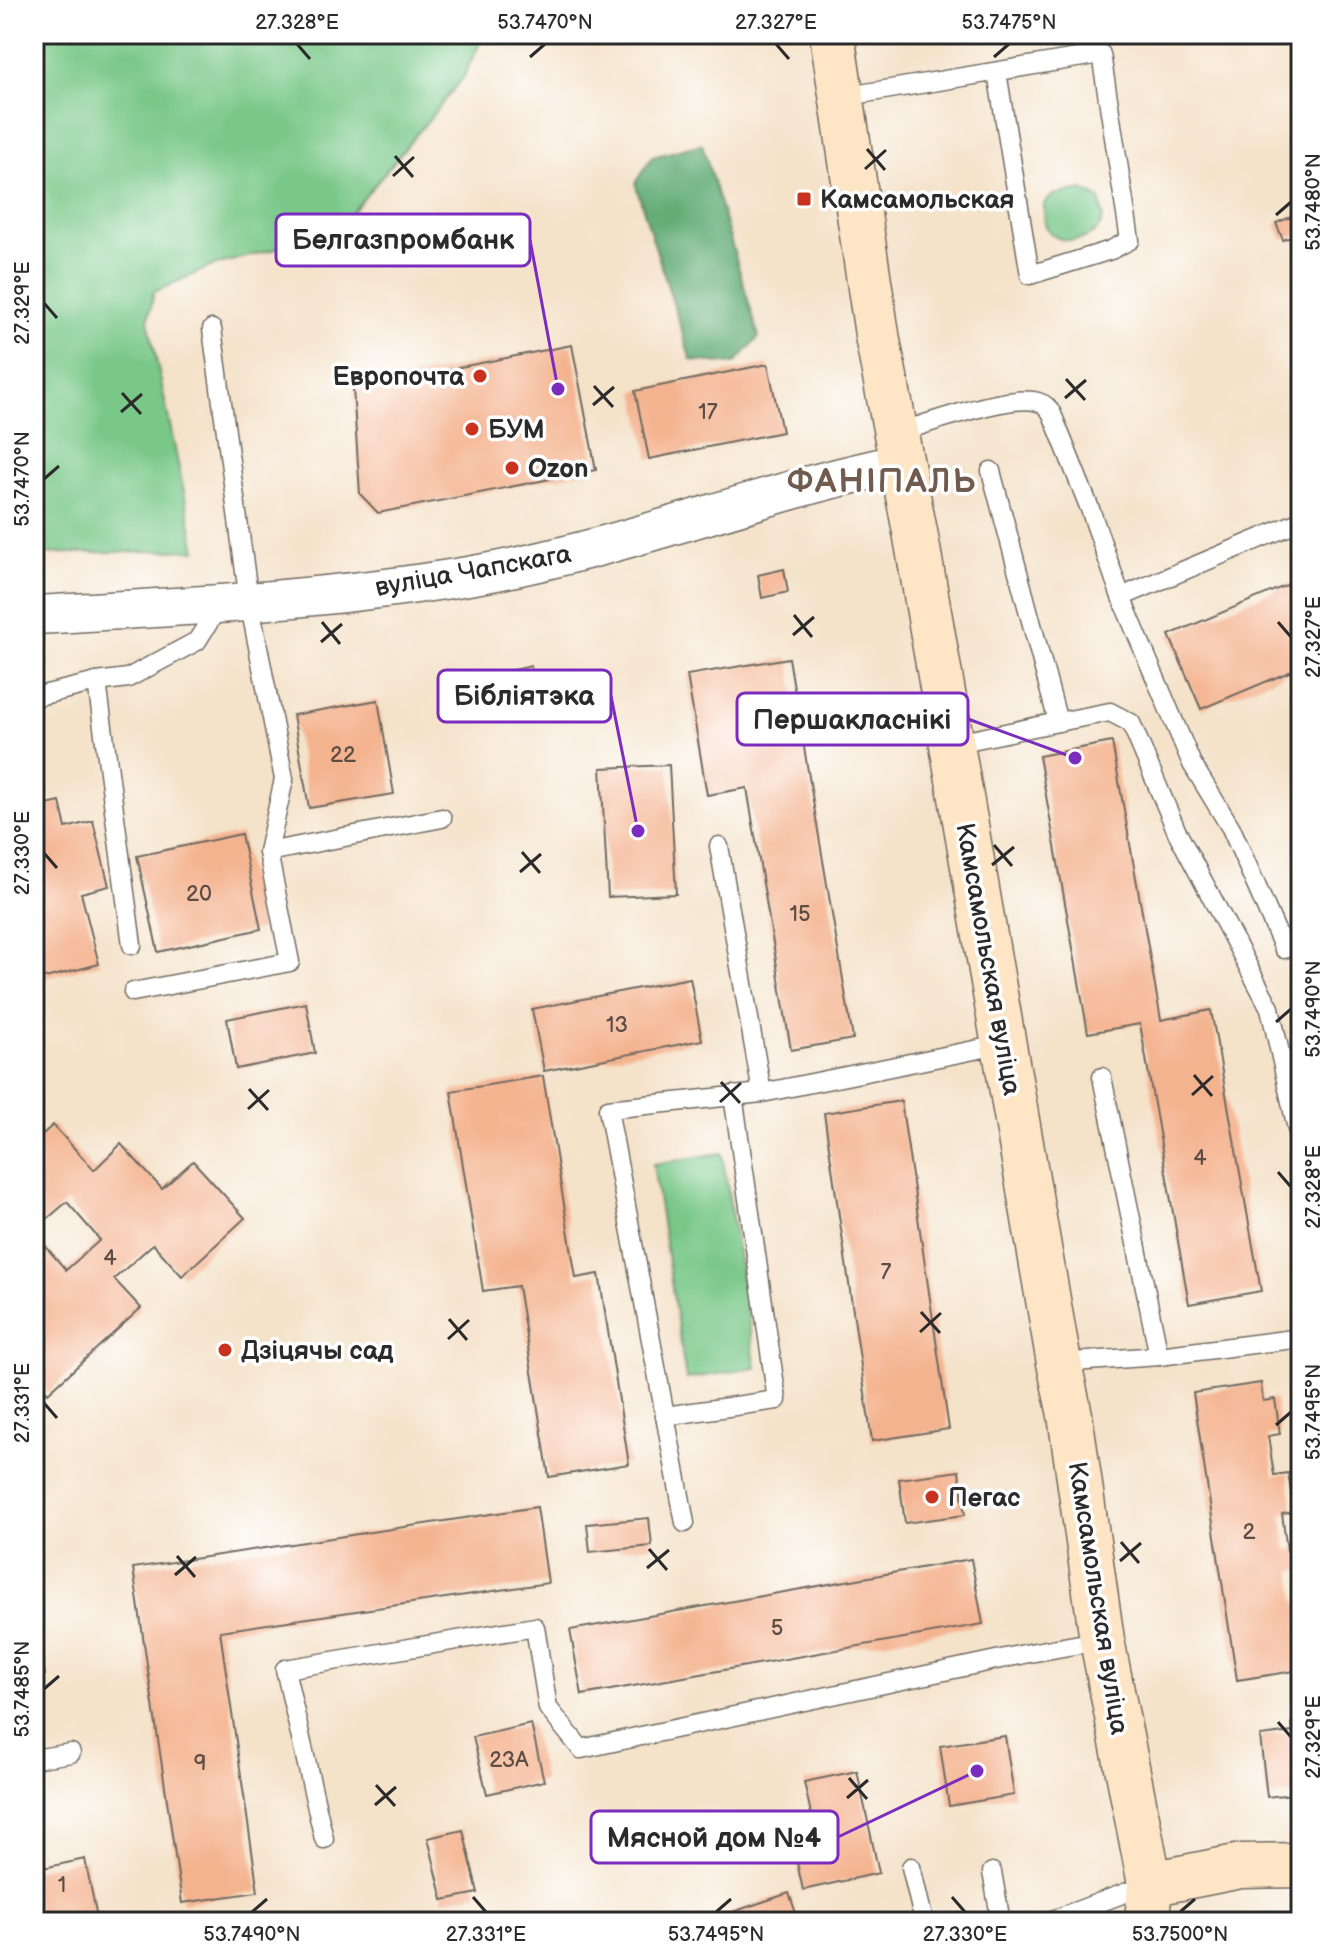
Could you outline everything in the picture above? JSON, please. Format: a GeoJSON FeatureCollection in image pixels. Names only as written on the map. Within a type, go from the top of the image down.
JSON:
{"type":"FeatureCollection","features":[{"type":"Feature","properties":{"kind":"main road","name":"Камсамольская вуліца"},"geometry":{"type":"LineString","coordinates":[[832,34],[878,341],[919,552],[1070,1415],[1102,1640],[1148,1903],[1172,1922]]}},
{"type":"Feature","properties":{"kind":"main road"},"geometry":{"type":"LineString","coordinates":[[1148,1903],[1241,1866],[1301,1865]]}},
{"type":"Feature","properties":{"kind":"street","name":"вуліца Чапскага"},"geometry":{"type":"LineString","coordinates":[[34,615],[234,603],[476,575],[602,547],[797,489],[898,448]]}},
{"type":"Feature","properties":{"kind":"lane"},"geometry":{"type":"LineString","coordinates":[[842,97],[1101,54],[1130,240],[1111,250],[1030,275],[997,72]]}},
{"type":"Feature","properties":{"kind":"lane"},"geometry":{"type":"LineString","coordinates":[[133,992],[290,962],[268,852],[284,779],[234,603],[212,329]]}},
{"type":"Feature","properties":{"kind":"lane"},"geometry":{"type":"LineString","coordinates":[[898,448],[982,407],[1014,401],[1036,401],[1047,406],[1090,509],[1121,597],[1192,764],[1231,828],[1284,949],[1301,942]]}},
{"type":"Feature","properties":{"kind":"lane"},"geometry":{"type":"LineString","coordinates":[[991,471],[1058,722]]}},
{"type":"Feature","properties":{"kind":"lane"},"geometry":{"type":"LineString","coordinates":[[1121,597],[1301,521]]}},
{"type":"Feature","properties":{"kind":"lane"},"geometry":{"type":"LineString","coordinates":[[34,697],[128,678],[197,641],[234,603]]}},
{"type":"Feature","properties":{"kind":"lane"},"geometry":{"type":"LineString","coordinates":[[97,682],[132,945]]}},
{"type":"Feature","properties":{"kind":"lane"},"geometry":{"type":"LineString","coordinates":[[952,744],[1110,712],[1131,723],[1177,832],[1270,1008],[1301,1147]]}},
{"type":"Feature","properties":{"kind":"lane"},"geometry":{"type":"LineString","coordinates":[[268,852],[442,818]]}},
{"type":"Feature","properties":{"kind":"lane"},"geometry":{"type":"LineString","coordinates":[[719,846],[762,1093]]}},
{"type":"Feature","properties":{"kind":"lane"},"geometry":{"type":"LineString","coordinates":[[685,1523],[608,1109],[762,1093],[1004,1044]]}},
{"type":"Feature","properties":{"kind":"lane"},"geometry":{"type":"LineString","coordinates":[[1102,1077],[1159,1356]]}},
{"type":"Feature","properties":{"kind":"lane"},"geometry":{"type":"LineString","coordinates":[[665,1416],[777,1400],[733,1095]]}},
{"type":"Feature","properties":{"kind":"lane"},"geometry":{"type":"LineString","coordinates":[[1059,1363],[1159,1356],[1301,1338]]}},
{"type":"Feature","properties":{"kind":"lane"},"geometry":{"type":"LineString","coordinates":[[324,1839],[285,1669],[535,1627],[548,1708],[581,1749],[1102,1640]]}},
{"type":"Feature","properties":{"kind":"lane"},"geometry":{"type":"LineString","coordinates":[[34,1759],[71,1753]]}},
{"type":"Feature","properties":{"kind":"lane"},"geometry":{"type":"LineString","coordinates":[[911,1867],[924,1922]]}},
{"type":"Feature","properties":{"kind":"lane"},"geometry":{"type":"LineString","coordinates":[[992,1872],[1001,1922]]}},
{"type":"Feature","properties":{"kind":"lane"},"geometry":{"type":"LineString","coordinates":[[1047,1922],[1148,1903]]}},
{"type":"Feature","properties":{"kind":"green space"},"geometry":{"type":"Polygon","coordinates":[[[34,34],[484,34],[463,78],[335,233],[212,266],[154,292],[148,320],[196,550],[34,554],[34,34]]]}},
{"type":"Feature","properties":{"kind":"green space"},"geometry":{"type":"Polygon","coordinates":[[[702,144],[759,337],[734,364],[691,360],[635,183],[652,157],[702,144]]]}},
{"type":"Feature","properties":{"kind":"green space"},"geometry":{"type":"Polygon","coordinates":[[[1083,190],[1100,199],[1103,218],[1100,226],[1094,233],[1076,240],[1066,240],[1049,232],[1044,204],[1053,195],[1083,190]]]}},
{"type":"Feature","properties":{"kind":"green space"},"geometry":{"type":"Polygon","coordinates":[[[722,1153],[756,1368],[686,1379],[653,1164],[722,1153]]]}},
{"type":"Feature","properties":{"kind":"building"},"geometry":{"type":"Polygon","coordinates":[[[1301,213],[1301,233],[1283,240],[1276,223],[1301,213]]]}},
{"type":"Feature","properties":{"kind":"building","name":"БУМ"},"geometry":{"type":"Polygon","coordinates":[[[572,345],[596,470],[378,513],[360,494],[353,388],[572,345]]]}},
{"type":"Feature","properties":{"kind":"building"},"geometry":{"type":"Polygon","coordinates":[[[768,364],[782,432],[649,459],[635,391],[768,364]]]}},
{"type":"Feature","properties":{"kind":"building"},"geometry":{"type":"Polygon","coordinates":[[[784,569],[788,592],[762,598],[758,575],[784,569]]]}},
{"type":"Feature","properties":{"kind":"building"},"geometry":{"type":"Polygon","coordinates":[[[1301,579],[1301,667],[1201,709],[1169,635],[1301,579]]]}},
{"type":"Feature","properties":{"kind":"building"},"geometry":{"type":"Polygon","coordinates":[[[789,658],[853,1039],[791,1050],[747,788],[707,795],[687,675],[789,658]]]}},
{"type":"Feature","properties":{"kind":"building"},"geometry":{"type":"Polygon","coordinates":[[[531,666],[540,705],[476,720],[467,681],[531,666]]]}},
{"type":"Feature","properties":{"kind":"building"},"geometry":{"type":"Polygon","coordinates":[[[378,700],[394,794],[309,808],[293,715],[378,700]]]}},
{"type":"Feature","properties":{"kind":"building"},"geometry":{"type":"Polygon","coordinates":[[[1112,742],[1161,1020],[1211,1010],[1261,1291],[1189,1304],[1140,1024],[1088,1033],[1039,756],[1112,742]]]}},
{"type":"Feature","properties":{"kind":"building"},"geometry":{"type":"Polygon","coordinates":[[[669,765],[676,894],[608,897],[601,768],[669,765]]]}},
{"type":"Feature","properties":{"kind":"building"},"geometry":{"type":"Polygon","coordinates":[[[60,802],[66,828],[93,821],[109,886],[81,893],[99,964],[34,981],[34,808],[60,802]]]}},
{"type":"Feature","properties":{"kind":"building"},"geometry":{"type":"Polygon","coordinates":[[[241,834],[261,929],[158,952],[137,856],[241,834]]]}},
{"type":"Feature","properties":{"kind":"building"},"geometry":{"type":"Polygon","coordinates":[[[690,978],[702,1040],[544,1071],[532,1009],[690,978]]]}},
{"type":"Feature","properties":{"kind":"building"},"geometry":{"type":"Polygon","coordinates":[[[306,1003],[315,1053],[236,1069],[227,1019],[306,1003]]]}},
{"type":"Feature","properties":{"kind":"building"},"geometry":{"type":"Polygon","coordinates":[[[543,1076],[576,1278],[599,1274],[629,1464],[549,1477],[518,1286],[483,1291],[451,1091],[543,1076]]]}},
{"type":"Feature","properties":{"kind":"building"},"geometry":{"type":"Polygon","coordinates":[[[901,1101],[949,1429],[872,1441],[824,1113],[901,1101]]]}},
{"type":"Feature","properties":{"kind":"building"},"geometry":{"type":"Polygon","coordinates":[[[53,1125],[94,1170],[121,1144],[162,1189],[193,1161],[245,1218],[182,1276],[153,1244],[114,1279],[141,1308],[48,1393],[34,1377],[34,1233],[66,1270],[100,1240],[67,1202],[34,1230],[34,1203],[39,1198],[34,1193],[34,1142],[53,1125]]]}},
{"type":"Feature","properties":{"kind":"building"},"geometry":{"type":"Polygon","coordinates":[[[1261,1383],[1263,1401],[1275,1399],[1280,1434],[1268,1436],[1274,1475],[1288,1473],[1294,1512],[1282,1514],[1287,1550],[1300,1548],[1301,1554],[1301,1570],[1292,1571],[1297,1606],[1301,1605],[1301,1670],[1237,1680],[1193,1393],[1261,1383]]]}},
{"type":"Feature","properties":{"kind":"building","name":"Пегас"},"geometry":{"type":"Polygon","coordinates":[[[959,1471],[965,1515],[905,1523],[899,1479],[959,1471]]]}},
{"type":"Feature","properties":{"kind":"building"},"geometry":{"type":"Polygon","coordinates":[[[537,1507],[548,1583],[220,1631],[258,1892],[182,1903],[133,1568],[537,1507]]]}},
{"type":"Feature","properties":{"kind":"building"},"geometry":{"type":"Polygon","coordinates":[[[649,1518],[652,1546],[590,1552],[587,1524],[649,1518]]]}},
{"type":"Feature","properties":{"kind":"building"},"geometry":{"type":"Polygon","coordinates":[[[971,1559],[983,1624],[582,1695],[570,1630],[971,1559]]]}},
{"type":"Feature","properties":{"kind":"building"},"geometry":{"type":"Polygon","coordinates":[[[34,1617],[45,1675],[34,1677],[34,1617]]]}},
{"type":"Feature","properties":{"kind":"building"},"geometry":{"type":"Polygon","coordinates":[[[1301,1720],[1301,1793],[1267,1797],[1260,1736],[1293,1732],[1292,1721],[1301,1720]]]}},
{"type":"Feature","properties":{"kind":"building"},"geometry":{"type":"Polygon","coordinates":[[[531,1724],[544,1781],[487,1794],[473,1737],[531,1724]]]}},
{"type":"Feature","properties":{"kind":"building"},"geometry":{"type":"Polygon","coordinates":[[[1005,1736],[1014,1795],[949,1806],[940,1746],[1005,1736]]]}},
{"type":"Feature","properties":{"kind":"building"},"geometry":{"type":"Polygon","coordinates":[[[857,1771],[879,1873],[803,1890],[794,1849],[818,1845],[804,1782],[857,1771]]]}},
{"type":"Feature","properties":{"kind":"building"},"geometry":{"type":"Polygon","coordinates":[[[463,1830],[478,1893],[443,1900],[428,1838],[463,1830]]]}},
{"type":"Feature","properties":{"kind":"building"},"geometry":{"type":"Polygon","coordinates":[[[85,1859],[98,1922],[41,1922],[34,1898],[34,1870],[85,1859]]]}},
{"type":"Feature","properties":{"kind":"building"},"geometry":{"type":"Polygon","coordinates":[[[789,1893],[799,1922],[719,1922],[718,1917],[789,1893]]]}},
{"type":"Feature","properties":{"kind":"place","name":"Камсамольская"},"geometry":{"type":"Point","coordinates":[804,199]}},
{"type":"Feature","properties":{"kind":"place","name":"Европочта"},"geometry":{"type":"Point","coordinates":[480,376]}},
{"type":"Feature","properties":{"kind":"place","name":"Белгазпромбанк"},"geometry":{"type":"Point","coordinates":[558,389]}},
{"type":"Feature","properties":{"kind":"place","name":"БУМ"},"geometry":{"type":"Point","coordinates":[472,429]}},
{"type":"Feature","properties":{"kind":"place","name":"Ozon"},"geometry":{"type":"Point","coordinates":[512,468]}},
{"type":"Feature","properties":{"kind":"place","name":"Першакласнікі"},"geometry":{"type":"Point","coordinates":[1075,758]}},
{"type":"Feature","properties":{"kind":"place","name":"Бібліятэка"},"geometry":{"type":"Point","coordinates":[638,831]}},
{"type":"Feature","properties":{"kind":"place","name":"Дзіцячы сад"},"geometry":{"type":"Point","coordinates":[225,1350]}},
{"type":"Feature","properties":{"kind":"place","name":"Пегас"},"geometry":{"type":"Point","coordinates":[932,1497]}},
{"type":"Feature","properties":{"kind":"place","name":"Мясной дом №4"},"geometry":{"type":"Point","coordinates":[977,1771]}},
{"type":"Feature","properties":{"kind":"district","name":"ФАНІПАЛЬ"},"geometry":{"type":"Point","coordinates":[882,480]}}]}
